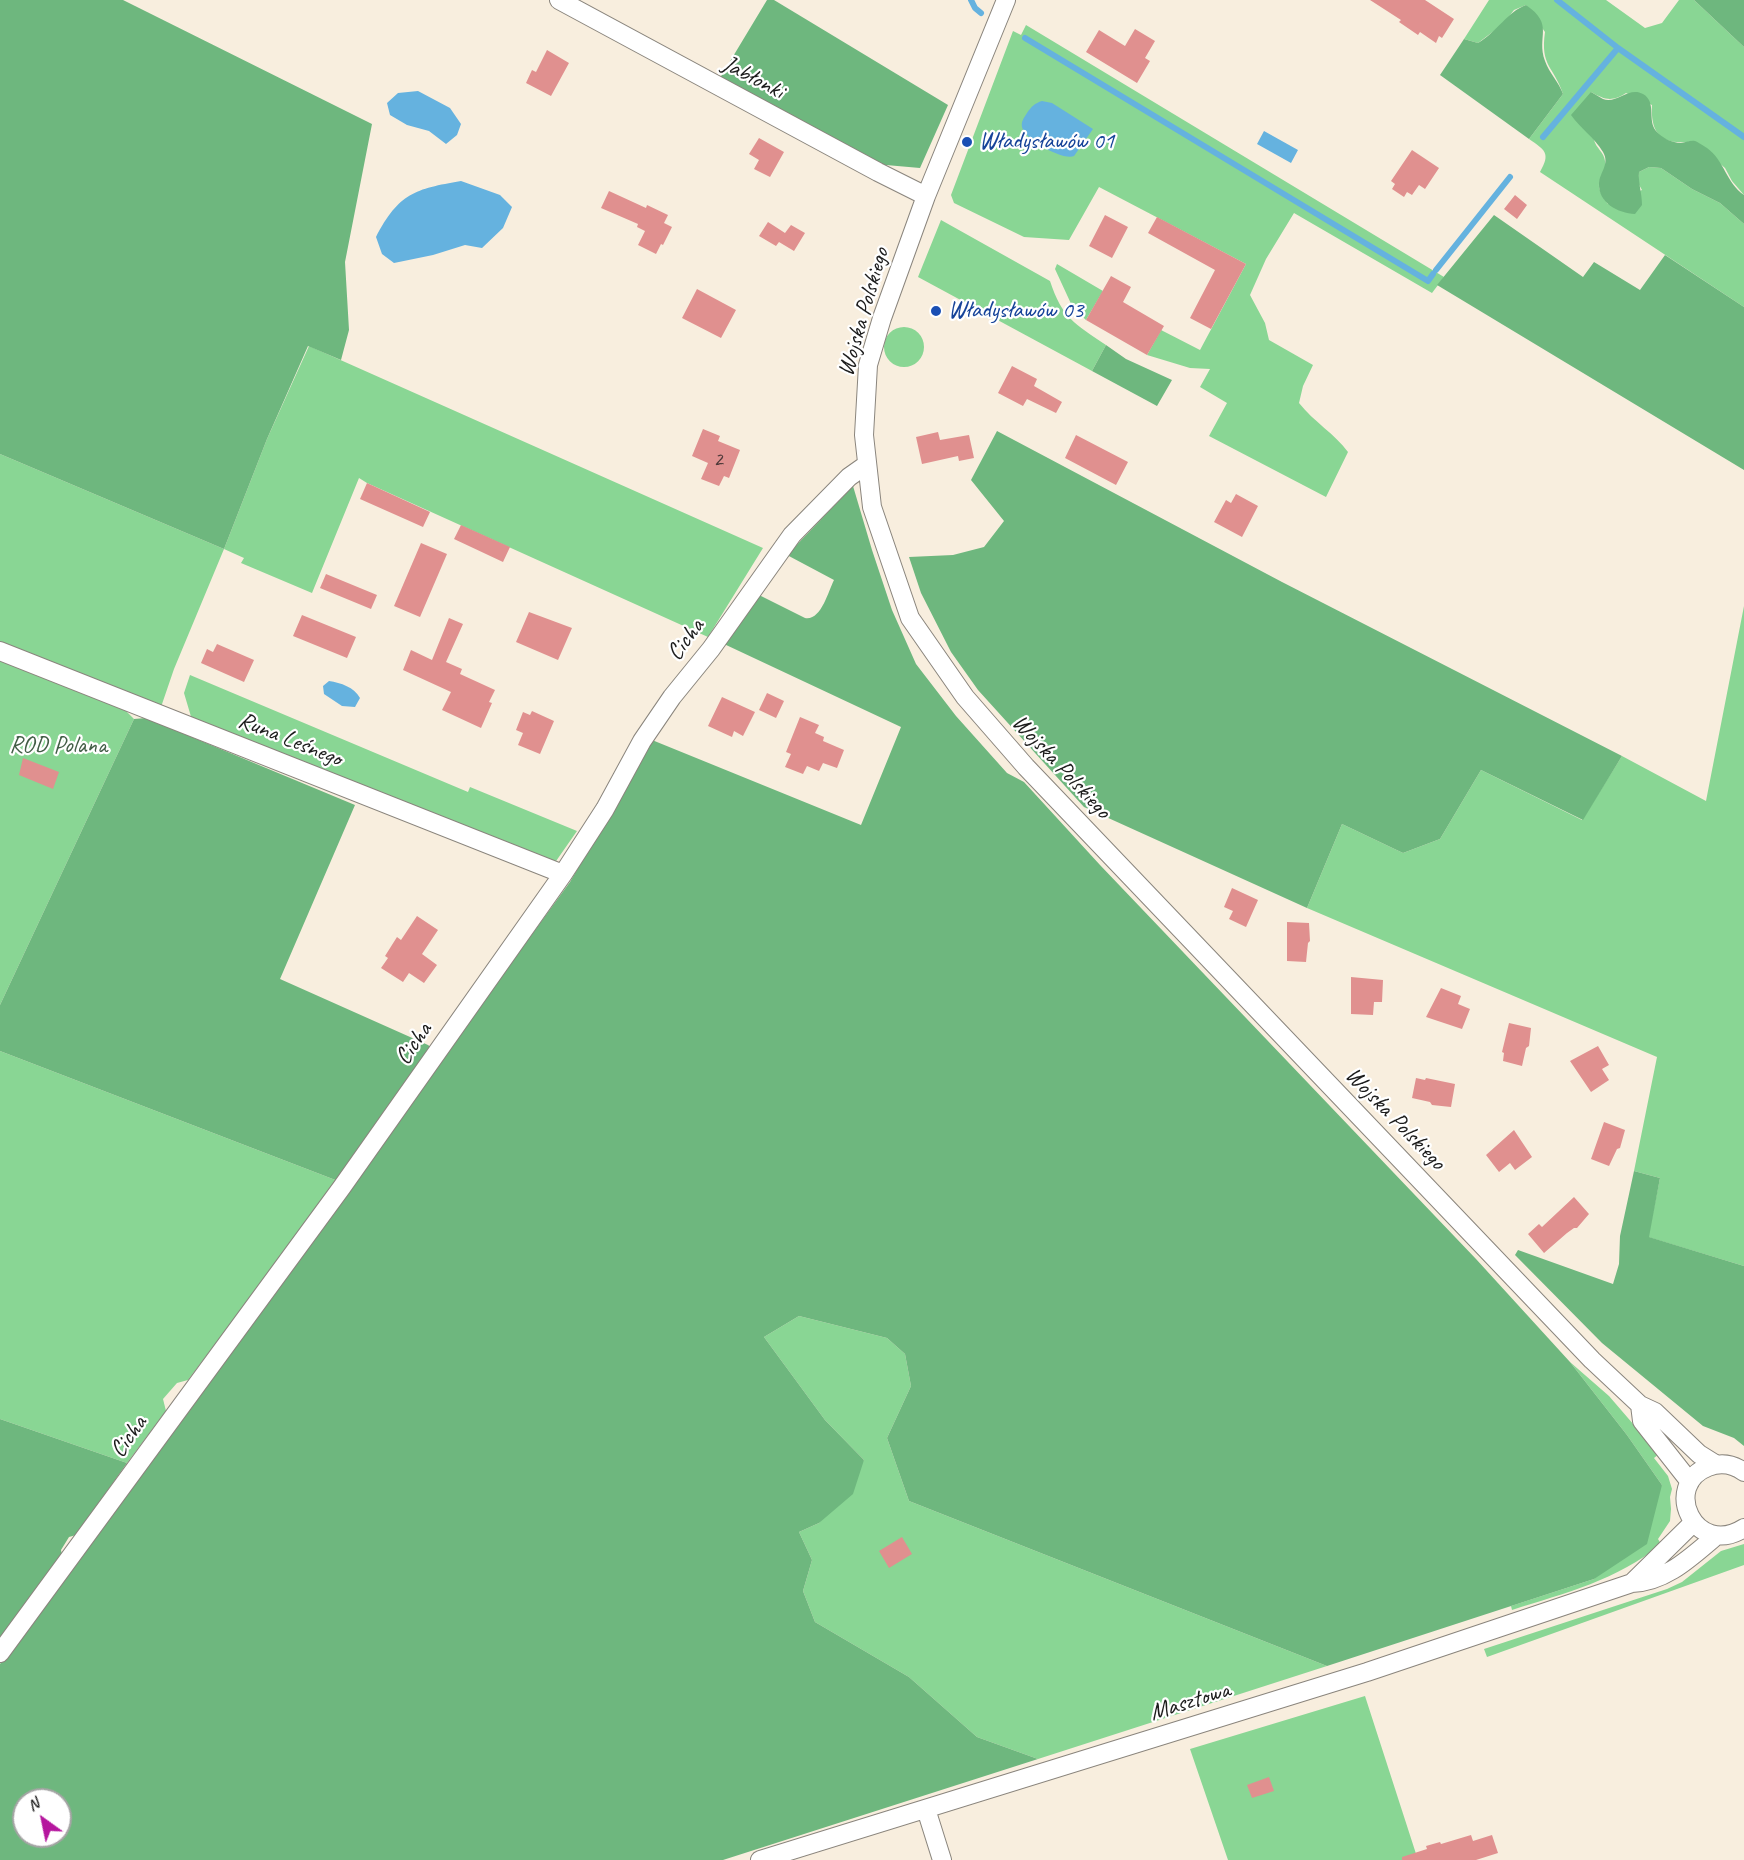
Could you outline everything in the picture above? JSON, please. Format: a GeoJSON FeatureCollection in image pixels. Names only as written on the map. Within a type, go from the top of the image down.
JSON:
{"type":"FeatureCollection","features":[{"type":"Feature","properties":{"kind":"street","name":"Jabłonki"},"geometry":{"type":"LineString","coordinates":[[559,0],[926,196]]}},
{"type":"Feature","properties":{"kind":"street","name":"Wojska Polskiego"},"geometry":{"type":"LineString","coordinates":[[1006,0],[926,196],[882,318],[868,365],[864,417],[866,465],[872,507],[910,618],[965,697],[1026,767],[1592,1360],[1640,1405],[1655,1412],[1699,1454],[1716,1464],[1726,1464],[1744,1472]]}},
{"type":"Feature","properties":{"kind":"street","name":"Cicha"},"geometry":{"type":"LineString","coordinates":[[0,1653],[342,1187],[563,874],[606,809],[642,741],[672,697],[711,649],[792,535],[849,477],[866,465]]}},
{"type":"Feature","properties":{"kind":"street","name":"Runa Leśnego"},"geometry":{"type":"LineString","coordinates":[[0,651],[563,874]]}},
{"type":"Feature","properties":{"kind":"street","name":"Wojska Polskiego"},"geometry":{"type":"LineString","coordinates":[[1640,1405],[1642,1421],[1690,1482]]}},
{"type":"Feature","properties":{"kind":"street"},"geometry":{"type":"LineString","coordinates":[[1716,1464],[1705,1468],[1690,1482],[1685,1501],[1687,1511],[1694,1522],[1707,1533],[1716,1536],[1736,1533],[1744,1528]]}},
{"type":"Feature","properties":{"kind":"street","name":"Masztowa"},"geometry":{"type":"LineString","coordinates":[[1632,1583],[1694,1522]]}},
{"type":"Feature","properties":{"kind":"street","name":"Masztowa"},"geometry":{"type":"LineString","coordinates":[[760,1860],[1366,1672],[1632,1583],[1645,1582],[1666,1573],[1690,1558],[1716,1536]]}},
{"type":"Feature","properties":{"kind":"street"},"geometry":{"type":"LineString","coordinates":[[926,1809],[942,1860]]}},
{"type":"Feature","properties":{"kind":"green space"},"geometry":{"type":"Polygon","coordinates":[[[0,0],[123,0],[372,124],[345,262],[349,330],[341,360],[308,346],[267,439],[224,549],[0,454],[0,0]]]}},
{"type":"Feature","properties":{"kind":"green space"},"geometry":{"type":"Polygon","coordinates":[[[767,0],[774,0],[948,105],[920,168],[886,165],[885,167],[720,78],[767,0]]]}},
{"type":"Feature","properties":{"kind":"green space"},"geometry":{"type":"Polygon","coordinates":[[[1489,0],[1606,0],[1645,28],[1662,23],[1679,0],[1694,0],[1744,47],[1744,195],[1725,168],[1694,141],[1674,142],[1661,136],[1656,131],[1652,105],[1626,93],[1617,98],[1608,99],[1591,92],[1593,134],[1595,143],[1605,161],[1604,172],[1599,184],[1608,204],[1642,190],[1638,183],[1639,172],[1649,167],[1661,168],[1692,189],[1720,203],[1744,224],[1744,307],[1540,172],[1546,156],[1545,152],[1529,139],[1563,94],[1546,60],[1545,32],[1526,5],[1514,10],[1503,24],[1478,43],[1464,39],[1489,0]]]}},
{"type":"Feature","properties":{"kind":"green space"},"geometry":{"type":"Polygon","coordinates":[[[1694,0],[1744,0],[1744,47],[1694,0]]]}},
{"type":"Feature","properties":{"kind":"green space"},"geometry":{"type":"Polygon","coordinates":[[[1526,5],[1540,19],[1545,61],[1563,94],[1529,139],[1440,75],[1464,39],[1478,43],[1513,12],[1526,5]]]}},
{"type":"Feature","properties":{"kind":"green space"},"geometry":{"type":"Polygon","coordinates":[[[1026,25],[1444,277],[1432,293],[1294,213],[1266,259],[1250,295],[1265,323],[1269,340],[1313,365],[1303,386],[1299,403],[1348,452],[1326,497],[1209,436],[1227,403],[1200,387],[1210,369],[1190,368],[1147,355],[1161,330],[1200,350],[1246,264],[1099,187],[1069,240],[1024,237],[954,203],[951,195],[1013,31],[1021,35],[1026,25]]]}},
{"type":"Feature","properties":{"kind":"green space"},"geometry":{"type":"Polygon","coordinates":[[[1591,92],[1608,100],[1633,92],[1643,94],[1650,102],[1653,127],[1658,134],[1674,142],[1695,141],[1713,153],[1733,185],[1744,195],[1744,224],[1720,203],[1692,189],[1661,168],[1649,167],[1639,172],[1642,205],[1635,214],[1622,212],[1610,206],[1602,196],[1599,183],[1605,156],[1596,142],[1571,115],[1591,92]]]}},
{"type":"Feature","properties":{"kind":"green space"},"geometry":{"type":"Polygon","coordinates":[[[1494,215],[1583,277],[1594,262],[1640,290],[1665,255],[1744,307],[1744,470],[1437,285],[1494,215]]]}},
{"type":"Feature","properties":{"kind":"green space"},"geometry":{"type":"Polygon","coordinates":[[[941,220],[1050,281],[1059,304],[1071,319],[1106,345],[1092,371],[918,277],[941,220]]]}},
{"type":"Feature","properties":{"kind":"green space"},"geometry":{"type":"Polygon","coordinates":[[[1057,264],[1103,291],[1086,320],[1073,308],[1055,269],[1057,264]]]}},
{"type":"Feature","properties":{"kind":"green space"},"geometry":{"type":"Polygon","coordinates":[[[904,327],[918,333],[924,347],[918,361],[904,367],[890,361],[884,347],[890,333],[904,327]]]}},
{"type":"Feature","properties":{"kind":"green space"},"geometry":{"type":"Polygon","coordinates":[[[1106,345],[1126,359],[1172,380],[1157,406],[1092,371],[1106,345]]]}},
{"type":"Feature","properties":{"kind":"green space"},"geometry":{"type":"Polygon","coordinates":[[[309,346],[763,548],[708,637],[359,478],[312,593],[241,563],[244,558],[224,549],[267,439],[309,346]]]}},
{"type":"Feature","properties":{"kind":"green space"},"geometry":{"type":"Polygon","coordinates":[[[997,431],[1282,582],[1622,756],[1583,820],[1481,770],[1440,839],[1403,853],[1342,824],[1307,908],[1084,807],[978,690],[951,652],[921,593],[909,557],[953,555],[984,547],[1004,521],[971,480],[997,431]]]}},
{"type":"Feature","properties":{"kind":"green space"},"geometry":{"type":"Polygon","coordinates":[[[0,454],[224,549],[174,669],[161,707],[0,644],[0,454]]]}},
{"type":"Feature","properties":{"kind":"green space"},"geometry":{"type":"Polygon","coordinates":[[[853,486],[892,610],[916,664],[956,716],[1007,773],[1024,782],[1100,865],[1476,1259],[1570,1362],[1627,1435],[1662,1485],[1647,1544],[1594,1579],[1327,1666],[909,1501],[887,1438],[911,1386],[905,1354],[887,1338],[799,1316],[764,1337],[825,1420],[864,1460],[853,1494],[819,1523],[799,1532],[812,1560],[803,1591],[815,1622],[909,1677],[977,1737],[1038,1759],[723,1860],[0,1860],[0,1664],[570,882],[652,740],[861,825],[901,727],[724,644],[759,595],[805,618],[811,618],[820,610],[834,580],[787,555],[853,486]]]}},
{"type":"Feature","properties":{"kind":"green space"},"geometry":{"type":"Polygon","coordinates":[[[1744,606],[1744,1266],[1648,1237],[1660,1178],[1634,1171],[1657,1057],[1307,908],[1342,824],[1403,853],[1440,839],[1481,770],[1582,820],[1622,756],[1706,801],[1744,606]]]}},
{"type":"Feature","properties":{"kind":"green space","name":"ROD Polana"},"geometry":{"type":"Polygon","coordinates":[[[0,661],[126,711],[134,719],[0,1005],[0,661]]]}},
{"type":"Feature","properties":{"kind":"green space"},"geometry":{"type":"Polygon","coordinates":[[[190,675],[468,792],[470,787],[577,831],[554,864],[192,720],[184,693],[190,675]]]}},
{"type":"Feature","properties":{"kind":"green space"},"geometry":{"type":"Polygon","coordinates":[[[146,718],[355,805],[280,979],[433,1049],[338,1181],[0,1051],[0,1005],[134,719],[146,718]]]}},
{"type":"Feature","properties":{"kind":"green space"},"geometry":{"type":"Polygon","coordinates":[[[0,1051],[338,1181],[188,1380],[177,1383],[163,1399],[166,1411],[127,1463],[0,1419],[0,1051]]]}},
{"type":"Feature","properties":{"kind":"green space"},"geometry":{"type":"Polygon","coordinates":[[[1634,1171],[1660,1178],[1649,1237],[1744,1266],[1744,1446],[1734,1438],[1703,1426],[1602,1343],[1515,1255],[1518,1250],[1613,1284],[1619,1264],[1620,1236],[1634,1171]]]}},
{"type":"Feature","properties":{"kind":"green space"},"geometry":{"type":"Polygon","coordinates":[[[799,1316],[887,1338],[905,1354],[911,1386],[887,1438],[909,1501],[1327,1666],[1038,1759],[977,1737],[909,1677],[815,1622],[803,1591],[812,1560],[799,1532],[819,1523],[864,1460],[825,1420],[764,1337],[799,1316]]]}},
{"type":"Feature","properties":{"kind":"green space"},"geometry":{"type":"Polygon","coordinates":[[[1570,1362],[1609,1396],[1659,1454],[1654,1458],[1668,1476],[1672,1489],[1670,1521],[1658,1539],[1661,1544],[1627,1567],[1590,1584],[1512,1610],[1511,1606],[1594,1579],[1662,1485],[1627,1435],[1570,1362]]]}},
{"type":"Feature","properties":{"kind":"green space"},"geometry":{"type":"Polygon","coordinates":[[[0,1419],[127,1463],[76,1535],[69,1537],[61,1550],[62,1555],[0,1639],[0,1419]]]}},
{"type":"Feature","properties":{"kind":"green space"},"geometry":{"type":"Polygon","coordinates":[[[1744,1544],[1744,1565],[1487,1657],[1484,1649],[1667,1589],[1682,1582],[1721,1551],[1744,1544]]]}},
{"type":"Feature","properties":{"kind":"green space"},"geometry":{"type":"Polygon","coordinates":[[[1365,1696],[1418,1860],[1228,1860],[1190,1749],[1365,1696]]]}},
{"type":"Feature","properties":{"kind":"water"},"geometry":{"type":"Polygon","coordinates":[[[418,91],[450,108],[461,124],[457,135],[446,144],[429,131],[407,125],[390,115],[387,103],[398,93],[418,91]]]}},
{"type":"Feature","properties":{"kind":"water"},"geometry":{"type":"Polygon","coordinates":[[[1042,101],[1052,103],[1093,129],[1074,156],[1069,157],[1053,152],[1036,143],[1024,132],[1022,121],[1032,107],[1042,101]]]}},
{"type":"Feature","properties":{"kind":"water"},"geometry":{"type":"Polygon","coordinates":[[[1264,131],[1298,150],[1291,163],[1257,144],[1264,131]]]}},
{"type":"Feature","properties":{"kind":"water"},"geometry":{"type":"Polygon","coordinates":[[[461,181],[500,195],[512,207],[503,228],[482,248],[465,245],[433,255],[394,263],[382,254],[376,237],[384,222],[401,202],[420,191],[461,181]]]}},
{"type":"Feature","properties":{"kind":"water"},"geometry":{"type":"Polygon","coordinates":[[[329,681],[342,684],[354,691],[360,698],[355,707],[342,706],[324,694],[323,686],[329,681]]]}},
{"type":"Feature","properties":{"kind":"building"},"geometry":{"type":"Polygon","coordinates":[[[1370,0],[1425,0],[1454,19],[1436,43],[1420,32],[1418,35],[1399,22],[1401,20],[1370,0]]]}},
{"type":"Feature","properties":{"kind":"building"},"geometry":{"type":"Polygon","coordinates":[[[1135,29],[1155,41],[1145,58],[1150,61],[1137,83],[1086,52],[1099,30],[1125,46],[1135,29]]]}},
{"type":"Feature","properties":{"kind":"building"},"geometry":{"type":"Polygon","coordinates":[[[547,50],[569,63],[551,96],[526,83],[532,70],[536,72],[547,50]]]}},
{"type":"Feature","properties":{"kind":"building"},"geometry":{"type":"Polygon","coordinates":[[[759,138],[784,152],[770,177],[754,169],[759,160],[749,154],[759,138]]]}},
{"type":"Feature","properties":{"kind":"building"},"geometry":{"type":"Polygon","coordinates":[[[1412,150],[1439,168],[1425,189],[1419,185],[1412,195],[1407,192],[1404,197],[1392,189],[1395,184],[1391,181],[1412,150]]]}},
{"type":"Feature","properties":{"kind":"building"},"geometry":{"type":"Polygon","coordinates":[[[609,191],[646,208],[647,205],[668,215],[664,223],[672,227],[656,254],[638,245],[645,231],[637,227],[638,224],[601,208],[609,191]]]}},
{"type":"Feature","properties":{"kind":"building"},"geometry":{"type":"Polygon","coordinates":[[[1515,195],[1527,205],[1517,219],[1504,209],[1515,195]]]}},
{"type":"Feature","properties":{"kind":"building"},"geometry":{"type":"Polygon","coordinates":[[[1105,215],[1128,227],[1112,258],[1089,246],[1105,215]]]}},
{"type":"Feature","properties":{"kind":"building"},"geometry":{"type":"Polygon","coordinates":[[[1157,217],[1246,264],[1211,329],[1190,318],[1215,270],[1148,233],[1157,217]]]}},
{"type":"Feature","properties":{"kind":"building"},"geometry":{"type":"Polygon","coordinates":[[[768,222],[785,233],[791,225],[805,233],[794,251],[779,242],[776,246],[759,236],[768,222]]]}},
{"type":"Feature","properties":{"kind":"building"},"geometry":{"type":"Polygon","coordinates":[[[1111,276],[1131,287],[1123,302],[1164,326],[1147,355],[1086,320],[1111,276]]]}},
{"type":"Feature","properties":{"kind":"building"},"geometry":{"type":"Polygon","coordinates":[[[697,289],[736,310],[721,338],[682,318],[697,289]]]}},
{"type":"Feature","properties":{"kind":"building"},"geometry":{"type":"Polygon","coordinates":[[[1012,366],[1037,379],[1034,386],[1062,402],[1056,413],[1027,399],[1023,406],[998,393],[1012,366]]]}},
{"type":"Feature","properties":{"kind":"building"},"geometry":{"type":"Polygon","coordinates":[[[703,429],[720,436],[718,441],[740,450],[729,478],[724,476],[719,486],[701,479],[708,463],[692,456],[703,429]]]}},
{"type":"Feature","properties":{"kind":"building"},"geometry":{"type":"Polygon","coordinates":[[[938,432],[940,440],[969,435],[974,458],[959,461],[958,456],[922,464],[916,437],[938,432]]]}},
{"type":"Feature","properties":{"kind":"building"},"geometry":{"type":"Polygon","coordinates":[[[1076,435],[1128,462],[1116,485],[1065,458],[1076,435]]]}},
{"type":"Feature","properties":{"kind":"building"},"geometry":{"type":"Polygon","coordinates":[[[367,483],[430,512],[423,527],[360,499],[367,483]]]}},
{"type":"Feature","properties":{"kind":"building"},"geometry":{"type":"Polygon","coordinates":[[[1236,494],[1258,506],[1242,537],[1214,522],[1226,500],[1231,503],[1236,494]]]}},
{"type":"Feature","properties":{"kind":"building"},"geometry":{"type":"Polygon","coordinates":[[[461,525],[510,547],[503,562],[454,539],[461,525]]]}},
{"type":"Feature","properties":{"kind":"building"},"geometry":{"type":"Polygon","coordinates":[[[421,543],[447,554],[420,617],[394,606],[421,543]]]}},
{"type":"Feature","properties":{"kind":"building"},"geometry":{"type":"Polygon","coordinates":[[[326,574],[377,595],[371,609],[320,588],[326,574]]]}},
{"type":"Feature","properties":{"kind":"building"},"geometry":{"type":"Polygon","coordinates":[[[529,612],[572,628],[558,660],[516,642],[529,612]]]}},
{"type":"Feature","properties":{"kind":"building"},"geometry":{"type":"Polygon","coordinates":[[[302,615],[356,637],[347,658],[293,636],[302,615]]]}},
{"type":"Feature","properties":{"kind":"building"},"geometry":{"type":"Polygon","coordinates":[[[449,618],[463,624],[446,662],[462,669],[460,674],[495,690],[481,728],[442,710],[451,692],[403,670],[411,650],[432,660],[449,618]]]}},
{"type":"Feature","properties":{"kind":"building"},"geometry":{"type":"Polygon","coordinates":[[[217,644],[254,660],[244,682],[201,663],[207,649],[213,652],[217,644]]]}},
{"type":"Feature","properties":{"kind":"building"},"geometry":{"type":"Polygon","coordinates":[[[767,693],[784,701],[776,718],[759,710],[767,693]]]}},
{"type":"Feature","properties":{"kind":"building"},"geometry":{"type":"Polygon","coordinates":[[[722,697],[755,712],[743,736],[734,731],[732,737],[708,726],[722,697]]]}},
{"type":"Feature","properties":{"kind":"building"},"geometry":{"type":"Polygon","coordinates":[[[532,711],[554,721],[540,754],[518,745],[523,733],[516,730],[523,712],[530,715],[532,711]]]}},
{"type":"Feature","properties":{"kind":"building"},"geometry":{"type":"Polygon","coordinates":[[[800,717],[819,725],[815,733],[824,737],[823,741],[844,750],[837,768],[823,763],[819,771],[807,766],[803,774],[785,767],[791,754],[786,752],[800,717]]]}},
{"type":"Feature","properties":{"kind":"building"},"geometry":{"type":"Polygon","coordinates":[[[23,758],[59,772],[53,789],[19,775],[23,758]]]}},
{"type":"Feature","properties":{"kind":"building"},"geometry":{"type":"Polygon","coordinates":[[[1232,888],[1258,900],[1246,927],[1229,919],[1233,911],[1224,907],[1232,888]]]}},
{"type":"Feature","properties":{"kind":"building"},"geometry":{"type":"Polygon","coordinates":[[[417,916],[438,930],[422,954],[437,965],[424,983],[409,973],[403,982],[381,968],[388,958],[385,956],[397,937],[401,940],[417,916]]]}},
{"type":"Feature","properties":{"kind":"building"},"geometry":{"type":"Polygon","coordinates":[[[1287,922],[1309,923],[1310,941],[1306,962],[1287,961],[1287,922]]]}},
{"type":"Feature","properties":{"kind":"building"},"geometry":{"type":"Polygon","coordinates":[[[1351,977],[1383,980],[1382,1002],[1374,1002],[1373,1015],[1351,1014],[1351,977]]]}},
{"type":"Feature","properties":{"kind":"building"},"geometry":{"type":"Polygon","coordinates":[[[1441,988],[1461,996],[1458,1004],[1470,1009],[1462,1029],[1426,1017],[1441,988]]]}},
{"type":"Feature","properties":{"kind":"building"},"geometry":{"type":"Polygon","coordinates":[[[1509,1023],[1531,1028],[1529,1046],[1526,1048],[1522,1066],[1503,1061],[1504,1053],[1502,1052],[1509,1023]]]}},
{"type":"Feature","properties":{"kind":"building"},"geometry":{"type":"Polygon","coordinates":[[[1598,1046],[1609,1065],[1602,1069],[1609,1080],[1591,1092],[1570,1061],[1598,1046]]]}},
{"type":"Feature","properties":{"kind":"building"},"geometry":{"type":"Polygon","coordinates":[[[1416,1078],[1455,1084],[1451,1107],[1432,1105],[1430,1102],[1412,1098],[1416,1078]]]}},
{"type":"Feature","properties":{"kind":"building"},"geometry":{"type":"Polygon","coordinates":[[[1604,1122],[1625,1130],[1620,1148],[1617,1149],[1609,1166],[1591,1159],[1604,1122]]]}},
{"type":"Feature","properties":{"kind":"building"},"geometry":{"type":"Polygon","coordinates":[[[1514,1130],[1532,1157],[1515,1170],[1510,1163],[1499,1172],[1486,1155],[1514,1130]]]}},
{"type":"Feature","properties":{"kind":"building"},"geometry":{"type":"Polygon","coordinates":[[[1574,1197],[1589,1214],[1577,1228],[1567,1233],[1544,1253],[1528,1234],[1539,1224],[1542,1227],[1574,1197]]]}},
{"type":"Feature","properties":{"kind":"building"},"geometry":{"type":"Polygon","coordinates":[[[902,1537],[912,1554],[889,1568],[879,1551],[902,1537]]]}},
{"type":"Feature","properties":{"kind":"building"},"geometry":{"type":"Polygon","coordinates":[[[1269,1777],[1274,1791],[1252,1798],[1247,1785],[1269,1777]]]}},
{"type":"Feature","properties":{"kind":"building"},"geometry":{"type":"Polygon","coordinates":[[[1471,1835],[1473,1841],[1492,1835],[1498,1853],[1476,1860],[1402,1860],[1402,1857],[1427,1849],[1426,1846],[1471,1835]]]}},
{"type":"Feature","properties":{"kind":"waterway"},"geometry":{"type":"LineString","coordinates":[[971,0],[981,13]]}},
{"type":"Feature","properties":{"kind":"waterway"},"geometry":{"type":"LineString","coordinates":[[1557,0],[1618,48],[1744,137]]}},
{"type":"Feature","properties":{"kind":"waterway"},"geometry":{"type":"LineString","coordinates":[[1025,38],[1428,281],[1433,274]]}},
{"type":"Feature","properties":{"kind":"waterway"},"geometry":{"type":"LineString","coordinates":[[1543,137],[1618,48]]}},
{"type":"Feature","properties":{"kind":"waterway"},"geometry":{"type":"LineString","coordinates":[[1436,270],[1510,177]]}},
{"type":"Feature","properties":{"kind":"place","name":"Władysławów 01"},"geometry":{"type":"Point","coordinates":[967,142]}},
{"type":"Feature","properties":{"kind":"place","name":"Władysławów 03"},"geometry":{"type":"Point","coordinates":[936,311]}}]}
